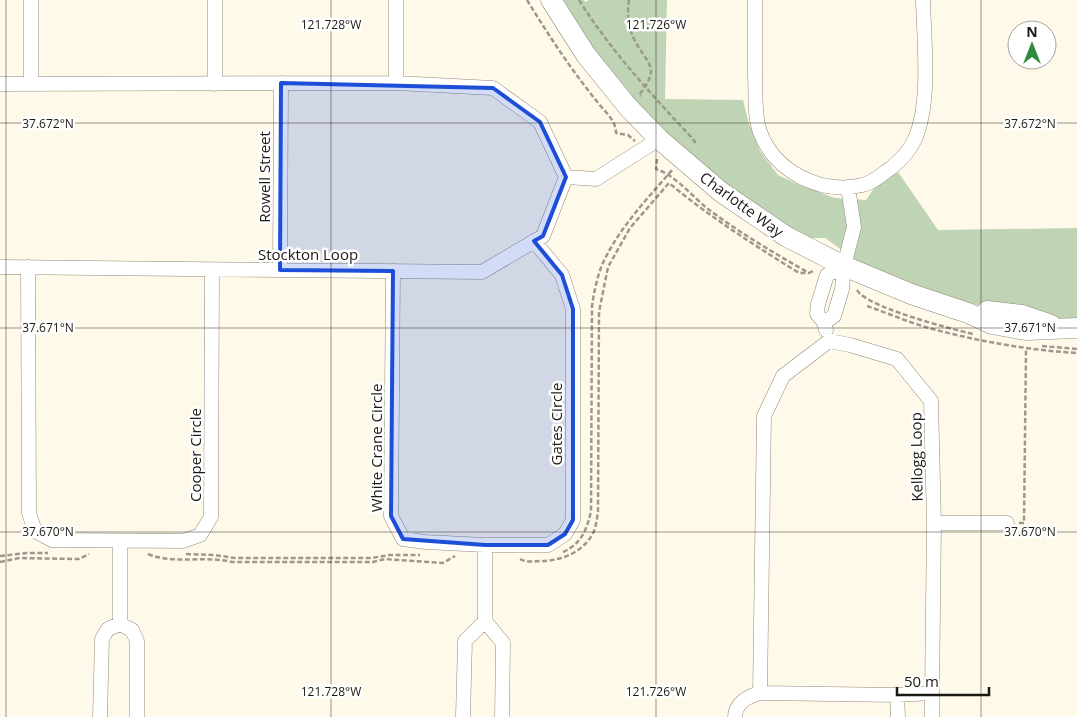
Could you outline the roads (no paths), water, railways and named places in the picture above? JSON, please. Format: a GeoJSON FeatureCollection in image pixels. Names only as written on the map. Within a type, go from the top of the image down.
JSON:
{"type":"FeatureCollection","features":[{"type":"Feature","properties":{"kind":"street"},"geometry":{"type":"LineString","coordinates":[[31,0],[31,84]]}},
{"type":"Feature","properties":{"kind":"street"},"geometry":{"type":"LineString","coordinates":[[215,0],[216,84]]}},
{"type":"Feature","properties":{"kind":"street"},"geometry":{"type":"LineString","coordinates":[[396,0],[396,83]]}},
{"type":"Feature","properties":{"kind":"street","name":"Charlotte Way"},"geometry":{"type":"LineString","coordinates":[[551,0],[586,55],[628,107],[659,139],[689,149],[721,192],[787,237],[844,266],[911,294],[968,314],[1026,340],[1067,328]]}},
{"type":"Feature","properties":{"kind":"street"},"geometry":{"type":"LineString","coordinates":[[755,0],[756,108],[760,131],[767,148],[780,164],[795,174],[824,186],[848,187],[864,185],[878,177],[901,160],[914,141],[921,121],[925,97],[923,0]]}},
{"type":"Feature","properties":{"kind":"street","name":"Rowell Street"},"geometry":{"type":"LineString","coordinates":[[280,270],[281,83]]}},
{"type":"Feature","properties":{"kind":"street"},"geometry":{"type":"LineString","coordinates":[[0,84],[396,83],[493,88],[540,122],[566,177],[596,179],[659,139]]}},
{"type":"Feature","properties":{"kind":"street","name":"Stockton Loop"},"geometry":{"type":"LineString","coordinates":[[0,267],[482,272],[543,236],[566,177]]}},
{"type":"Feature","properties":{"kind":"street"},"geometry":{"type":"LineString","coordinates":[[824,322],[834,316],[842,289],[844,266],[854,227],[848,187]]}},
{"type":"Feature","properties":{"kind":"street","name":"Gates Circle"},"geometry":{"type":"LineString","coordinates":[[485,545],[548,545],[565,534],[573,520],[573,309],[562,275],[534,241]]}},
{"type":"Feature","properties":{"kind":"street"},"geometry":{"type":"LineString","coordinates":[[760,692],[764,416],[783,376],[829,341],[824,322],[817,314],[818,304],[827,276],[844,266]]}},
{"type":"Feature","properties":{"kind":"street","name":"Cooper Circle"},"geometry":{"type":"LineString","coordinates":[[28,267],[29,513],[34,531],[52,540],[183,541],[200,535],[211,517],[212,270]]}},
{"type":"Feature","properties":{"kind":"street","name":"White Crane Circle"},"geometry":{"type":"LineString","coordinates":[[393,271],[391,516],[403,539],[485,545]]}},
{"type":"Feature","properties":{"kind":"street","name":"Charlotte Way"},"geometry":{"type":"LineString","coordinates":[[968,314],[978,310],[1022,315],[1067,328]]}},
{"type":"Feature","properties":{"kind":"street","name":"Kellogg Loop"},"geometry":{"type":"LineString","coordinates":[[829,341],[850,345],[897,359],[931,401],[934,523],[932,717]]}},
{"type":"Feature","properties":{"kind":"street"},"geometry":{"type":"LineString","coordinates":[[934,523],[1008,523]]}},
{"type":"Feature","properties":{"kind":"street"},"geometry":{"type":"LineString","coordinates":[[120,541],[120,624]]}},
{"type":"Feature","properties":{"kind":"street"},"geometry":{"type":"LineString","coordinates":[[485,545],[485,621],[503,643],[502,717]]}},
{"type":"Feature","properties":{"kind":"street"},"geometry":{"type":"LineString","coordinates":[[463,717],[466,641],[485,621]]}},
{"type":"Feature","properties":{"kind":"street"},"geometry":{"type":"LineString","coordinates":[[100,717],[102,639],[108,629],[120,624],[132,630],[137,641],[137,717]]}},
{"type":"Feature","properties":{"kind":"street"},"geometry":{"type":"LineString","coordinates":[[735,717],[735,713],[743,700],[760,692],[897,695],[932,692]]}},
{"type":"Feature","properties":{"kind":"street"},"geometry":{"type":"LineString","coordinates":[[897,695],[898,717]]}}]}
